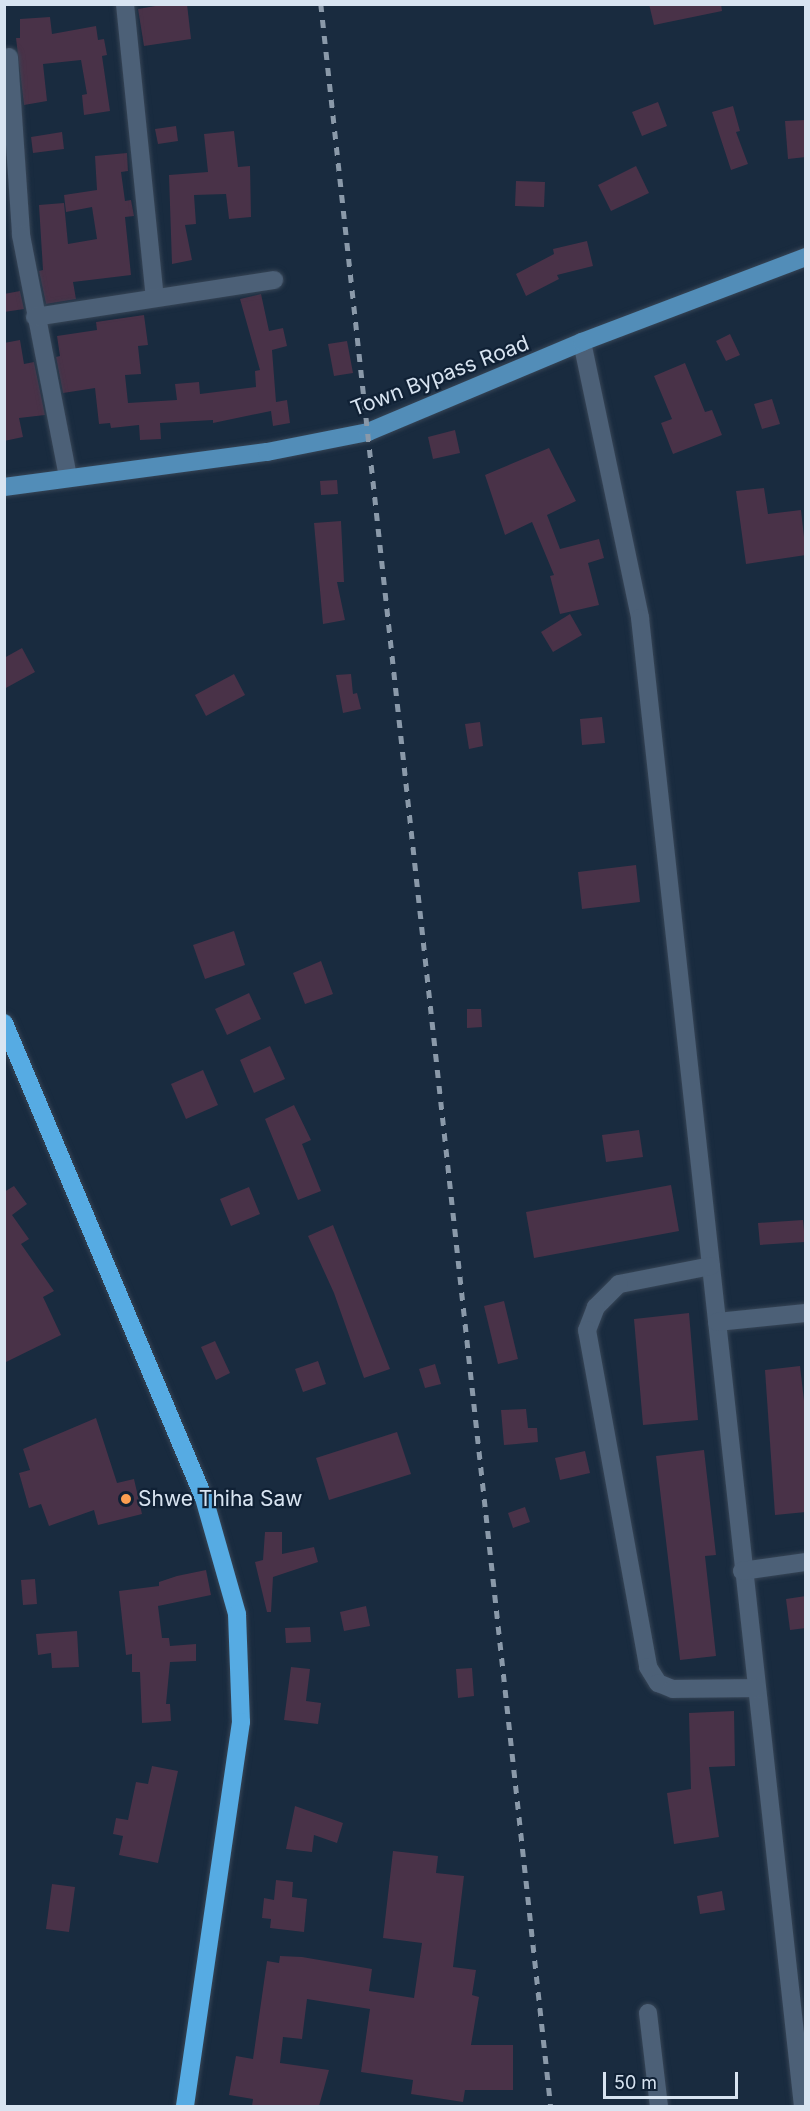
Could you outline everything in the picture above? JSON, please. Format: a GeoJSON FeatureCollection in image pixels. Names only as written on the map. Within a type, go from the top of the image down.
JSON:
{"type":"FeatureCollection","features":[{"type":"Feature","properties":{"kind":"highway"},"geometry":{"type":"LineString","coordinates":[[4,1023],[204,1498],[237,1614],[241,1722],[185,2106]]}},
{"type":"Feature","properties":{"kind":"main road","name":"Town Bypass Road"},"geometry":{"type":"LineString","coordinates":[[4,488],[68,476],[267,452],[368,432],[582,342],[806,257]]}},
{"type":"Feature","properties":{"kind":"street"},"geometry":{"type":"LineString","coordinates":[[125,4],[155,297]]}},
{"type":"Feature","properties":{"kind":"street"},"geometry":{"type":"LineString","coordinates":[[9,57],[21,235],[35,317],[68,476]]}},
{"type":"Feature","properties":{"kind":"street"},"geometry":{"type":"LineString","coordinates":[[35,317],[274,280]]}},
{"type":"Feature","properties":{"kind":"street"},"geometry":{"type":"LineString","coordinates":[[582,342],[640,618],[742,1571],[803,2106]]}},
{"type":"Feature","properties":{"kind":"street"},"geometry":{"type":"LineString","coordinates":[[711,1266],[619,1284],[596,1307],[587,1330],[648,1667],[658,1683],[673,1689],[756,1688]]}},
{"type":"Feature","properties":{"kind":"street"},"geometry":{"type":"LineString","coordinates":[[717,1322],[806,1313]]}},
{"type":"Feature","properties":{"kind":"street"},"geometry":{"type":"LineString","coordinates":[[742,1571],[806,1562]]}},
{"type":"Feature","properties":{"kind":"street"},"geometry":{"type":"LineString","coordinates":[[648,2013],[659,2106]]}},
{"type":"Feature","properties":{"kind":"building"},"geometry":{"type":"Polygon","coordinates":[[[167,4],[187,4],[191,39],[144,46],[138,9],[167,4]]]}},
{"type":"Feature","properties":{"kind":"building"},"geometry":{"type":"Polygon","coordinates":[[[649,4],[721,4],[722,11],[654,25],[649,4]]]}},
{"type":"Feature","properties":{"kind":"building"},"geometry":{"type":"Polygon","coordinates":[[[50,17],[52,34],[96,26],[98,40],[104,39],[107,55],[102,56],[110,111],[84,115],[82,95],[87,94],[81,60],[43,64],[47,101],[24,105],[16,38],[20,38],[20,19],[50,17]]]}},
{"type":"Feature","properties":{"kind":"building"},"geometry":{"type":"Polygon","coordinates":[[[658,102],[667,126],[642,136],[632,112],[658,102]]]}},
{"type":"Feature","properties":{"kind":"building"},"geometry":{"type":"Polygon","coordinates":[[[733,106],[740,131],[736,132],[748,164],[731,170],[712,112],[733,106]]]}},
{"type":"Feature","properties":{"kind":"building"},"geometry":{"type":"Polygon","coordinates":[[[806,120],[806,157],[788,159],[785,121],[806,120]]]}},
{"type":"Feature","properties":{"kind":"building"},"geometry":{"type":"Polygon","coordinates":[[[176,126],[178,141],[158,144],[155,129],[176,126]]]}},
{"type":"Feature","properties":{"kind":"building"},"geometry":{"type":"Polygon","coordinates":[[[234,131],[238,167],[250,166],[251,217],[229,219],[226,194],[194,195],[196,224],[185,225],[192,260],[172,264],[169,175],[208,172],[204,134],[234,131]]]}},
{"type":"Feature","properties":{"kind":"building"},"geometry":{"type":"Polygon","coordinates":[[[62,132],[64,149],[33,153],[31,137],[62,132]]]}},
{"type":"Feature","properties":{"kind":"building"},"geometry":{"type":"Polygon","coordinates":[[[127,153],[128,171],[121,172],[125,201],[131,200],[134,216],[125,217],[131,275],[73,282],[76,299],[46,304],[39,271],[43,270],[39,205],[64,203],[68,244],[97,239],[92,207],[66,212],[64,195],[97,190],[95,156],[127,153]]]}},
{"type":"Feature","properties":{"kind":"building"},"geometry":{"type":"Polygon","coordinates":[[[636,166],[649,193],[611,211],[598,185],[636,166]]]}},
{"type":"Feature","properties":{"kind":"building"},"geometry":{"type":"Polygon","coordinates":[[[516,181],[545,182],[544,207],[515,206],[516,181]]]}},
{"type":"Feature","properties":{"kind":"building"},"geometry":{"type":"Polygon","coordinates":[[[587,241],[593,266],[557,275],[559,279],[526,296],[516,274],[554,254],[553,249],[587,241]]]}},
{"type":"Feature","properties":{"kind":"building"},"geometry":{"type":"Polygon","coordinates":[[[20,291],[24,309],[4,312],[4,294],[20,291]]]}},
{"type":"Feature","properties":{"kind":"building"},"geometry":{"type":"Polygon","coordinates":[[[261,294],[269,331],[283,328],[287,346],[272,350],[276,402],[287,400],[290,423],[273,426],[271,411],[213,423],[213,420],[160,423],[161,439],[140,440],[139,425],[111,428],[110,423],[99,424],[95,388],[63,393],[56,357],[60,356],[57,336],[97,330],[96,322],[144,315],[148,345],[138,346],[141,374],[125,375],[128,403],[177,400],[175,384],[199,382],[200,394],[256,387],[255,371],[260,370],[240,299],[261,294]]]}},
{"type":"Feature","properties":{"kind":"building"},"geometry":{"type":"Polygon","coordinates":[[[730,334],[740,355],[726,361],[716,341],[730,334]]]}},
{"type":"Feature","properties":{"kind":"building"},"geometry":{"type":"Polygon","coordinates":[[[20,340],[24,364],[34,362],[45,415],[19,418],[23,437],[4,441],[4,343],[20,340]]]}},
{"type":"Feature","properties":{"kind":"building"},"geometry":{"type":"Polygon","coordinates":[[[347,341],[353,373],[334,376],[328,344],[347,341]]]}},
{"type":"Feature","properties":{"kind":"building"},"geometry":{"type":"Polygon","coordinates":[[[685,363],[705,412],[712,410],[722,435],[673,454],[661,423],[672,419],[654,376],[685,363]]]}},
{"type":"Feature","properties":{"kind":"building"},"geometry":{"type":"Polygon","coordinates":[[[772,399],[780,424],[762,429],[754,404],[772,399]]]}},
{"type":"Feature","properties":{"kind":"building"},"geometry":{"type":"Polygon","coordinates":[[[455,430],[460,453],[433,459],[428,437],[455,430]]]}},
{"type":"Feature","properties":{"kind":"building"},"geometry":{"type":"Polygon","coordinates":[[[549,448],[576,501],[547,515],[560,549],[599,539],[604,558],[588,563],[599,605],[560,614],[550,576],[554,575],[532,522],[505,535],[485,475],[549,448]]]}},
{"type":"Feature","properties":{"kind":"building"},"geometry":{"type":"Polygon","coordinates":[[[337,480],[338,494],[321,495],[320,481],[337,480]]]}},
{"type":"Feature","properties":{"kind":"building"},"geometry":{"type":"Polygon","coordinates":[[[764,488],[768,514],[801,510],[806,555],[746,564],[736,491],[764,488]]]}},
{"type":"Feature","properties":{"kind":"building"},"geometry":{"type":"Polygon","coordinates":[[[341,521],[344,582],[337,582],[345,620],[323,624],[314,523],[341,521]]]}},
{"type":"Feature","properties":{"kind":"building"},"geometry":{"type":"Polygon","coordinates":[[[570,614],[582,635],[553,652],[541,632],[570,614]]]}},
{"type":"Feature","properties":{"kind":"building"},"geometry":{"type":"Polygon","coordinates":[[[22,648],[35,672],[4,689],[4,658],[22,648]]]}},
{"type":"Feature","properties":{"kind":"building"},"geometry":{"type":"Polygon","coordinates":[[[234,674],[245,695],[206,716],[195,695],[234,674]]]}},
{"type":"Feature","properties":{"kind":"building"},"geometry":{"type":"Polygon","coordinates":[[[351,674],[353,694],[357,693],[361,709],[343,713],[336,675],[351,674]]]}},
{"type":"Feature","properties":{"kind":"building"},"geometry":{"type":"Polygon","coordinates":[[[602,717],[605,743],[582,745],[580,719],[602,717]]]}},
{"type":"Feature","properties":{"kind":"building"},"geometry":{"type":"Polygon","coordinates":[[[480,722],[483,746],[469,749],[465,724],[480,722]]]}},
{"type":"Feature","properties":{"kind":"building"},"geometry":{"type":"Polygon","coordinates":[[[636,865],[640,902],[582,909],[578,872],[636,865]]]}},
{"type":"Feature","properties":{"kind":"building"},"geometry":{"type":"Polygon","coordinates":[[[234,931],[245,965],[205,979],[193,945],[234,931]]]}},
{"type":"Feature","properties":{"kind":"building"},"geometry":{"type":"Polygon","coordinates":[[[321,961],[333,994],[305,1004],[293,973],[321,961]]]}},
{"type":"Feature","properties":{"kind":"building"},"geometry":{"type":"Polygon","coordinates":[[[249,993],[261,1019],[227,1035],[215,1009],[249,993]]]}},
{"type":"Feature","properties":{"kind":"building"},"geometry":{"type":"Polygon","coordinates":[[[467,1009],[481,1009],[482,1027],[467,1028],[467,1009]]]}},
{"type":"Feature","properties":{"kind":"building"},"geometry":{"type":"Polygon","coordinates":[[[270,1046],[285,1079],[254,1093],[240,1060],[270,1046]]]}},
{"type":"Feature","properties":{"kind":"building"},"geometry":{"type":"Polygon","coordinates":[[[203,1070],[218,1105],[186,1119],[171,1084],[203,1070]]]}},
{"type":"Feature","properties":{"kind":"building"},"geometry":{"type":"Polygon","coordinates":[[[294,1105],[311,1140],[302,1144],[321,1191],[298,1200],[265,1119],[294,1105]]]}},
{"type":"Feature","properties":{"kind":"building"},"geometry":{"type":"Polygon","coordinates":[[[639,1130],[643,1157],[606,1162],[602,1135],[639,1130]]]}},
{"type":"Feature","properties":{"kind":"building"},"geometry":{"type":"Polygon","coordinates":[[[671,1185],[679,1231],[534,1258],[526,1212],[671,1185]]]}},
{"type":"Feature","properties":{"kind":"building"},"geometry":{"type":"Polygon","coordinates":[[[14,1186],[27,1204],[12,1215],[29,1239],[21,1244],[54,1291],[43,1297],[61,1335],[4,1363],[4,1192],[14,1186]]]}},
{"type":"Feature","properties":{"kind":"building"},"geometry":{"type":"Polygon","coordinates":[[[249,1187],[260,1214],[231,1226],[220,1199],[249,1187]]]}},
{"type":"Feature","properties":{"kind":"building"},"geometry":{"type":"Polygon","coordinates":[[[803,1220],[805,1242],[760,1245],[758,1223],[803,1220]]]}},
{"type":"Feature","properties":{"kind":"building"},"geometry":{"type":"Polygon","coordinates":[[[333,1225],[390,1369],[364,1378],[334,1293],[308,1236],[333,1225]]]}},
{"type":"Feature","properties":{"kind":"building"},"geometry":{"type":"Polygon","coordinates":[[[504,1301],[518,1359],[498,1364],[484,1306],[504,1301]]]}},
{"type":"Feature","properties":{"kind":"building"},"geometry":{"type":"Polygon","coordinates":[[[689,1313],[698,1420],[643,1425],[634,1319],[689,1313]]]}},
{"type":"Feature","properties":{"kind":"building"},"geometry":{"type":"Polygon","coordinates":[[[215,1341],[230,1373],[216,1380],[201,1347],[215,1341]]]}},
{"type":"Feature","properties":{"kind":"building"},"geometry":{"type":"Polygon","coordinates":[[[318,1361],[326,1384],[303,1392],[295,1369],[318,1361]]]}},
{"type":"Feature","properties":{"kind":"building"},"geometry":{"type":"Polygon","coordinates":[[[435,1364],[441,1384],[425,1388],[419,1369],[435,1364]]]}},
{"type":"Feature","properties":{"kind":"building"},"geometry":{"type":"Polygon","coordinates":[[[800,1366],[806,1418],[806,1512],[775,1515],[765,1370],[800,1366]]]}},
{"type":"Feature","properties":{"kind":"building"},"geometry":{"type":"Polygon","coordinates":[[[526,1409],[528,1428],[537,1428],[538,1442],[504,1445],[501,1410],[526,1409]]]}},
{"type":"Feature","properties":{"kind":"building"},"geometry":{"type":"Polygon","coordinates":[[[96,1418],[117,1483],[134,1479],[142,1514],[98,1525],[94,1510],[49,1526],[41,1504],[29,1508],[19,1473],[30,1470],[23,1449],[96,1418]]]}},
{"type":"Feature","properties":{"kind":"building"},"geometry":{"type":"Polygon","coordinates":[[[397,1432],[411,1474],[329,1500],[316,1458],[397,1432]]]}},
{"type":"Feature","properties":{"kind":"building"},"geometry":{"type":"Polygon","coordinates":[[[704,1450],[716,1555],[705,1556],[716,1656],[680,1660],[656,1456],[704,1450]]]}},
{"type":"Feature","properties":{"kind":"building"},"geometry":{"type":"Polygon","coordinates":[[[585,1451],[590,1473],[560,1480],[555,1458],[585,1451]]]}},
{"type":"Feature","properties":{"kind":"building"},"geometry":{"type":"Polygon","coordinates":[[[525,1507],[530,1522],[513,1528],[508,1513],[525,1507]]]}},
{"type":"Feature","properties":{"kind":"building"},"geometry":{"type":"Polygon","coordinates":[[[265,1532],[282,1532],[282,1554],[314,1547],[318,1562],[273,1577],[271,1612],[267,1612],[255,1562],[263,1560],[265,1532]]]}},
{"type":"Feature","properties":{"kind":"building"},"geometry":{"type":"Polygon","coordinates":[[[206,1570],[211,1595],[158,1606],[162,1638],[169,1638],[170,1646],[196,1644],[196,1661],[170,1662],[166,1704],[170,1704],[171,1721],[142,1723],[140,1672],[132,1672],[132,1654],[126,1655],[119,1591],[159,1586],[159,1582],[206,1570]]]}},
{"type":"Feature","properties":{"kind":"building"},"geometry":{"type":"Polygon","coordinates":[[[35,1579],[37,1604],[23,1605],[21,1580],[35,1579]]]}},
{"type":"Feature","properties":{"kind":"building"},"geometry":{"type":"Polygon","coordinates":[[[806,1596],[806,1628],[790,1630],[786,1599],[806,1596]]]}},
{"type":"Feature","properties":{"kind":"building"},"geometry":{"type":"Polygon","coordinates":[[[366,1606],[370,1626],[344,1631],[340,1612],[366,1606]]]}},
{"type":"Feature","properties":{"kind":"building"},"geometry":{"type":"Polygon","coordinates":[[[310,1627],[311,1642],[286,1643],[285,1628],[310,1627]]]}},
{"type":"Feature","properties":{"kind":"building"},"geometry":{"type":"Polygon","coordinates":[[[77,1631],[79,1667],[52,1668],[51,1653],[38,1655],[36,1634],[77,1631]]]}},
{"type":"Feature","properties":{"kind":"building"},"geometry":{"type":"Polygon","coordinates":[[[291,1667],[310,1669],[306,1701],[321,1703],[318,1724],[284,1720],[291,1667]]]}},
{"type":"Feature","properties":{"kind":"building"},"geometry":{"type":"Polygon","coordinates":[[[472,1668],[474,1696],[458,1698],[456,1669],[472,1668]]]}},
{"type":"Feature","properties":{"kind":"building"},"geometry":{"type":"Polygon","coordinates":[[[734,1711],[735,1766],[709,1767],[719,1837],[674,1844],[667,1793],[691,1789],[689,1713],[734,1711]]]}},
{"type":"Feature","properties":{"kind":"building"},"geometry":{"type":"Polygon","coordinates":[[[152,1766],[178,1771],[158,1863],[119,1855],[123,1836],[113,1834],[116,1818],[128,1820],[136,1782],[148,1784],[152,1766]]]}},
{"type":"Feature","properties":{"kind":"building"},"geometry":{"type":"Polygon","coordinates":[[[295,1806],[343,1823],[337,1843],[314,1835],[312,1852],[286,1849],[295,1806]]]}},
{"type":"Feature","properties":{"kind":"building"},"geometry":{"type":"Polygon","coordinates":[[[393,1851],[438,1856],[436,1873],[464,1876],[453,1967],[476,1970],[472,1995],[479,1997],[471,2045],[513,2045],[513,2090],[465,2090],[463,2102],[411,2094],[413,2080],[361,2072],[370,2009],[307,1999],[302,2039],[283,2037],[280,2063],[329,2070],[319,2106],[252,2106],[253,2099],[229,2095],[236,2056],[253,2059],[267,1961],[279,1963],[280,1956],[302,1957],[372,1969],[369,1991],[414,1998],[422,1943],[383,1938],[393,1851]]]}},
{"type":"Feature","properties":{"kind":"building"},"geometry":{"type":"Polygon","coordinates":[[[276,1880],[293,1882],[292,1897],[307,1899],[304,1932],[270,1928],[271,1919],[262,1918],[264,1898],[274,1900],[276,1880]]]}},
{"type":"Feature","properties":{"kind":"building"},"geometry":{"type":"Polygon","coordinates":[[[52,1884],[75,1887],[69,1932],[46,1929],[52,1884]]]}},
{"type":"Feature","properties":{"kind":"building"},"geometry":{"type":"Polygon","coordinates":[[[722,1891],[725,1910],[700,1914],[697,1896],[722,1891]]]}},
{"type":"Feature","properties":{"kind":"railway"},"geometry":{"type":"LineString","coordinates":[[321,4],[551,2106]]}},
{"type":"Feature","properties":{"kind":"place","name":"Shwe Thiha Saw"},"geometry":{"type":"Point","coordinates":[126,1499]}}]}
